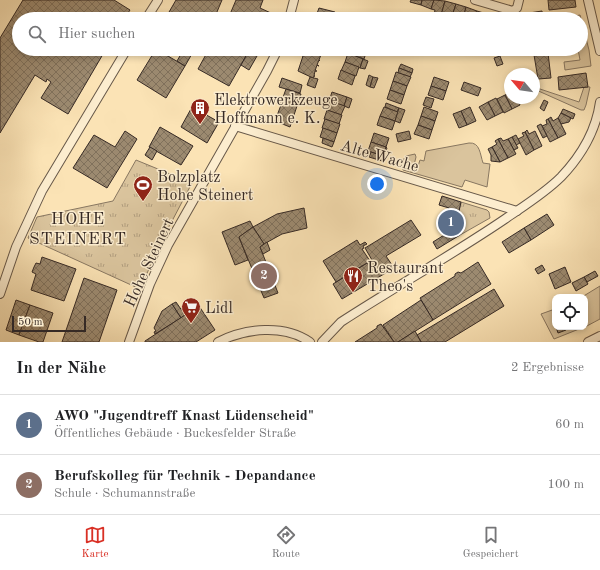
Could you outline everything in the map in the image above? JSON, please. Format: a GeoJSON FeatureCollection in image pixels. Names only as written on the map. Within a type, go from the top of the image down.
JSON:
{"type":"FeatureCollection","features":[{"type":"Feature","properties":{"kind":"street"},"geometry":{"type":"LineString","coordinates":[[150,12],[158,0]]}},
{"type":"Feature","properties":{"kind":"street"},"geometry":{"type":"LineString","coordinates":[[291,12],[294,0]]}},
{"type":"Feature","properties":{"kind":"street"},"geometry":{"type":"LineString","coordinates":[[474,0],[513,11],[517,8],[519,0]]}},
{"type":"Feature","properties":{"kind":"street"},"geometry":{"type":"LineString","coordinates":[[588,0],[600,51]]}},
{"type":"Feature","properties":{"kind":"street"},"geometry":{"type":"LineString","coordinates":[[0,294],[16,247],[42,191],[123,56]]}},
{"type":"Feature","properties":{"kind":"street","name":"Hohe Steinert"},"geometry":{"type":"LineString","coordinates":[[129,342],[150,284],[168,245],[274,56]]}},
{"type":"Feature","properties":{"kind":"street"},"geometry":{"type":"LineString","coordinates":[[322,342],[341,322],[490,230],[541,194],[560,178],[575,161],[586,144],[594,128],[600,102]]}},
{"type":"Feature","properties":{"kind":"street","name":"Alte Wache"},"geometry":{"type":"LineString","coordinates":[[235,126],[517,211]]}},
{"type":"Feature","properties":{"kind":"street"},"geometry":{"type":"LineString","coordinates":[[218,342],[252,332],[277,330],[295,334],[310,342]]}},
{"type":"Feature","properties":{"kind":"street"},"geometry":{"type":"LineString","coordinates":[[588,342],[600,336]]}},
{"type":"Feature","properties":{"kind":"green space"},"geometry":{"type":"Polygon","coordinates":[[[588,46],[591,66],[565,70],[564,62],[580,60],[579,56],[588,56],[588,46]]]}},
{"type":"Feature","properties":{"kind":"green space"},"geometry":{"type":"Polygon","coordinates":[[[584,87],[590,87],[586,105],[584,110],[540,92],[540,89],[579,102],[584,87]]]}},
{"type":"Feature","properties":{"kind":"green space"},"geometry":{"type":"Polygon","coordinates":[[[469,143],[475,144],[480,152],[483,163],[490,164],[487,187],[465,180],[462,187],[403,170],[403,160],[406,156],[415,154],[416,157],[414,165],[418,166],[420,160],[424,161],[426,151],[469,143]]]}},
{"type":"Feature","properties":{"kind":"green space"},"geometry":{"type":"Polygon","coordinates":[[[136,160],[192,183],[161,242],[140,289],[28,238],[37,217],[113,201],[136,160]]]}},
{"type":"Feature","properties":{"kind":"green space"},"geometry":{"type":"Polygon","coordinates":[[[461,202],[487,210],[490,218],[460,235],[456,217],[457,210],[459,211],[461,202]]]}},
{"type":"Feature","properties":{"kind":"green space"},"geometry":{"type":"Polygon","coordinates":[[[600,286],[600,319],[588,325],[588,294],[600,286]]]}},
{"type":"Feature","properties":{"kind":"green space"},"geometry":{"type":"Polygon","coordinates":[[[552,310],[552,330],[576,330],[554,339],[541,314],[552,310]]]}},
{"type":"Feature","properties":{"kind":"building"},"geometry":{"type":"Polygon","coordinates":[[[23,0],[114,0],[130,10],[129,12],[16,12],[23,0]]]}},
{"type":"Feature","properties":{"kind":"building"},"geometry":{"type":"Polygon","coordinates":[[[176,0],[222,0],[217,12],[169,12],[176,0]]]}},
{"type":"Feature","properties":{"kind":"building"},"geometry":{"type":"Polygon","coordinates":[[[236,0],[263,0],[260,8],[269,12],[231,12],[236,0]]]}},
{"type":"Feature","properties":{"kind":"building"},"geometry":{"type":"Polygon","coordinates":[[[411,0],[422,0],[421,5],[410,2],[411,0]]]}},
{"type":"Feature","properties":{"kind":"building"},"geometry":{"type":"Polygon","coordinates":[[[422,0],[434,0],[431,9],[421,5],[422,0]]]}},
{"type":"Feature","properties":{"kind":"building"},"geometry":{"type":"Polygon","coordinates":[[[434,0],[445,1],[442,12],[435,12],[435,10],[431,9],[434,0]]]}},
{"type":"Feature","properties":{"kind":"building"},"geometry":{"type":"Polygon","coordinates":[[[548,0],[575,0],[576,7],[549,10],[548,0]]]}},
{"type":"Feature","properties":{"kind":"building"},"geometry":{"type":"Polygon","coordinates":[[[445,1],[456,4],[453,12],[442,12],[445,1]]]}},
{"type":"Feature","properties":{"kind":"building"},"geometry":{"type":"Polygon","coordinates":[[[456,4],[466,7],[465,12],[453,12],[456,4]]]}},
{"type":"Feature","properties":{"kind":"building"},"geometry":{"type":"Polygon","coordinates":[[[466,7],[477,11],[477,12],[465,12],[466,7]]]}},
{"type":"Feature","properties":{"kind":"building"},"geometry":{"type":"Polygon","coordinates":[[[319,8],[335,12],[318,12],[319,8]]]}},
{"type":"Feature","properties":{"kind":"building"},"geometry":{"type":"Polygon","coordinates":[[[12,18],[12,56],[102,56],[68,114],[41,98],[51,82],[47,79],[46,82],[35,75],[0,133],[0,38],[12,18]]]}},
{"type":"Feature","properties":{"kind":"building"},"geometry":{"type":"Polygon","coordinates":[[[152,56],[168,56],[185,66],[166,98],[137,80],[152,56]]]}},
{"type":"Feature","properties":{"kind":"building"},"geometry":{"type":"Polygon","coordinates":[[[180,56],[191,56],[185,66],[177,61],[180,56]]]}},
{"type":"Feature","properties":{"kind":"building"},"geometry":{"type":"Polygon","coordinates":[[[205,56],[246,56],[229,86],[198,69],[205,56]]]}},
{"type":"Feature","properties":{"kind":"building"},"geometry":{"type":"Polygon","coordinates":[[[246,56],[257,56],[249,70],[241,65],[246,56]]]}},
{"type":"Feature","properties":{"kind":"building"},"geometry":{"type":"Polygon","coordinates":[[[303,56],[320,56],[313,78],[298,71],[303,56]]]}},
{"type":"Feature","properties":{"kind":"building"},"geometry":{"type":"Polygon","coordinates":[[[347,56],[356,56],[363,59],[360,68],[345,62],[347,56]]]}},
{"type":"Feature","properties":{"kind":"building"},"geometry":{"type":"Polygon","coordinates":[[[355,56],[365,56],[364,59],[355,56]]]}},
{"type":"Feature","properties":{"kind":"building"},"geometry":{"type":"Polygon","coordinates":[[[500,56],[503,64],[497,66],[494,58],[500,56]]]}},
{"type":"Feature","properties":{"kind":"building"},"geometry":{"type":"Polygon","coordinates":[[[534,56],[548,56],[551,78],[540,79],[540,68],[536,68],[534,56]]]}},
{"type":"Feature","properties":{"kind":"building"},"geometry":{"type":"Polygon","coordinates":[[[363,59],[368,61],[365,69],[360,68],[363,59]]]}},
{"type":"Feature","properties":{"kind":"building"},"geometry":{"type":"Polygon","coordinates":[[[345,62],[359,67],[356,76],[341,71],[345,62]]]}},
{"type":"Feature","properties":{"kind":"building"},"geometry":{"type":"Polygon","coordinates":[[[401,64],[413,69],[412,73],[399,68],[401,64]]]}},
{"type":"Feature","properties":{"kind":"building"},"geometry":{"type":"Polygon","coordinates":[[[399,68],[412,73],[410,77],[398,73],[399,68]]]}},
{"type":"Feature","properties":{"kind":"building"},"geometry":{"type":"Polygon","coordinates":[[[341,70],[355,76],[352,85],[338,79],[341,70]]]}},
{"type":"Feature","properties":{"kind":"building"},"geometry":{"type":"Polygon","coordinates":[[[396,72],[411,77],[407,86],[393,81],[396,72]]]}},
{"type":"Feature","properties":{"kind":"building"},"geometry":{"type":"Polygon","coordinates":[[[586,73],[588,87],[559,90],[558,77],[586,73]]]}},
{"type":"Feature","properties":{"kind":"building"},"geometry":{"type":"Polygon","coordinates":[[[369,75],[373,77],[370,87],[366,85],[369,75]]]}},
{"type":"Feature","properties":{"kind":"building"},"geometry":{"type":"Polygon","coordinates":[[[310,77],[318,79],[315,88],[307,85],[310,77]]]}},
{"type":"Feature","properties":{"kind":"building"},"geometry":{"type":"Polygon","coordinates":[[[373,77],[378,78],[374,88],[370,87],[373,77]]]}},
{"type":"Feature","properties":{"kind":"building"},"geometry":{"type":"Polygon","coordinates":[[[434,77],[449,82],[446,91],[431,86],[434,77]]]}},
{"type":"Feature","properties":{"kind":"building"},"geometry":{"type":"Polygon","coordinates":[[[282,78],[302,85],[300,93],[279,87],[282,78]]]}},
{"type":"Feature","properties":{"kind":"building"},"geometry":{"type":"Polygon","coordinates":[[[393,81],[407,86],[404,95],[390,90],[393,81]]]}},
{"type":"Feature","properties":{"kind":"building"},"geometry":{"type":"Polygon","coordinates":[[[464,82],[481,88],[478,96],[461,90],[464,82]]]}},
{"type":"Feature","properties":{"kind":"building"},"geometry":{"type":"Polygon","coordinates":[[[431,86],[446,91],[443,100],[428,95],[431,86]]]}},
{"type":"Feature","properties":{"kind":"building"},"geometry":{"type":"Polygon","coordinates":[[[286,89],[301,94],[290,127],[275,121],[281,105],[277,104],[279,99],[282,100],[286,89]]]}},
{"type":"Feature","properties":{"kind":"building"},"geometry":{"type":"Polygon","coordinates":[[[390,90],[404,95],[401,104],[387,99],[390,90]]]}},
{"type":"Feature","properties":{"kind":"building"},"geometry":{"type":"Polygon","coordinates":[[[332,92],[347,97],[344,106],[329,101],[332,92]]]}},
{"type":"Feature","properties":{"kind":"building"},"geometry":{"type":"Polygon","coordinates":[[[504,96],[504,104],[510,104],[512,109],[504,113],[497,99],[504,96]]]}},
{"type":"Feature","properties":{"kind":"building"},"geometry":{"type":"Polygon","coordinates":[[[347,97],[352,99],[349,108],[344,106],[347,97]]]}},
{"type":"Feature","properties":{"kind":"building"},"geometry":{"type":"Polygon","coordinates":[[[426,97],[434,99],[431,108],[423,105],[426,97]]]}},
{"type":"Feature","properties":{"kind":"building"},"geometry":{"type":"Polygon","coordinates":[[[496,98],[503,112],[495,116],[488,102],[496,98]]]}},
{"type":"Feature","properties":{"kind":"building"},"geometry":{"type":"Polygon","coordinates":[[[544,100],[548,102],[544,111],[540,108],[544,100]]]}},
{"type":"Feature","properties":{"kind":"building"},"geometry":{"type":"Polygon","coordinates":[[[330,101],[345,106],[341,115],[327,110],[330,101]]]}},
{"type":"Feature","properties":{"kind":"building"},"geometry":{"type":"Polygon","coordinates":[[[488,102],[495,116],[487,120],[479,107],[488,102]]]}},
{"type":"Feature","properties":{"kind":"building"},"geometry":{"type":"Polygon","coordinates":[[[386,103],[399,108],[397,112],[385,107],[386,103]]]}},
{"type":"Feature","properties":{"kind":"building"},"geometry":{"type":"Polygon","coordinates":[[[510,104],[520,104],[520,105],[512,109],[510,104]]]}},
{"type":"Feature","properties":{"kind":"building","name":"Elektrowerkzeuge Hoffmann e. K."},"geometry":{"type":"Polygon","coordinates":[[[192,107],[219,122],[207,143],[181,127],[192,107]]]}},
{"type":"Feature","properties":{"kind":"building"},"geometry":{"type":"Polygon","coordinates":[[[384,107],[398,112],[395,121],[380,116],[384,107]]]}},
{"type":"Feature","properties":{"kind":"building"},"geometry":{"type":"Polygon","coordinates":[[[424,107],[438,112],[435,121],[421,116],[424,107]]]}},
{"type":"Feature","properties":{"kind":"building"},"geometry":{"type":"Polygon","coordinates":[[[470,107],[476,121],[467,125],[461,111],[470,107]]]}},
{"type":"Feature","properties":{"kind":"building"},"geometry":{"type":"Polygon","coordinates":[[[399,108],[405,110],[400,123],[395,121],[399,108]]]}},
{"type":"Feature","properties":{"kind":"building"},"geometry":{"type":"Polygon","coordinates":[[[563,109],[575,114],[573,119],[561,113],[563,109]]]}},
{"type":"Feature","properties":{"kind":"building"},"geometry":{"type":"Polygon","coordinates":[[[327,110],[342,115],[339,124],[324,119],[327,110]]]}},
{"type":"Feature","properties":{"kind":"building"},"geometry":{"type":"Polygon","coordinates":[[[461,111],[467,125],[459,128],[453,114],[461,111]]]}},
{"type":"Feature","properties":{"kind":"building"},"geometry":{"type":"Polygon","coordinates":[[[561,113],[571,118],[569,122],[561,124],[558,118],[561,113]]]}},
{"type":"Feature","properties":{"kind":"building"},"geometry":{"type":"Polygon","coordinates":[[[380,116],[395,121],[392,130],[377,125],[380,116]]]}},
{"type":"Feature","properties":{"kind":"building"},"geometry":{"type":"Polygon","coordinates":[[[421,116],[435,121],[432,130],[418,125],[421,116]]]}},
{"type":"Feature","properties":{"kind":"building"},"geometry":{"type":"Polygon","coordinates":[[[551,117],[553,121],[558,118],[566,134],[558,138],[548,119],[551,117]]]}},
{"type":"Feature","properties":{"kind":"building"},"geometry":{"type":"Polygon","coordinates":[[[325,119],[340,124],[337,133],[322,128],[325,119]]]}},
{"type":"Feature","properties":{"kind":"building"},"geometry":{"type":"Polygon","coordinates":[[[548,119],[558,138],[550,142],[542,126],[547,124],[546,120],[548,119]]]}},
{"type":"Feature","properties":{"kind":"building"},"geometry":{"type":"Polygon","coordinates":[[[541,124],[547,136],[543,138],[537,126],[541,124]]]}},
{"type":"Feature","properties":{"kind":"building"},"geometry":{"type":"Polygon","coordinates":[[[418,125],[432,130],[429,139],[414,134],[418,125]]]}},
{"type":"Feature","properties":{"kind":"building"},"geometry":{"type":"Polygon","coordinates":[[[160,127],[193,146],[181,165],[149,147],[160,127]]]}},
{"type":"Feature","properties":{"kind":"building"},"geometry":{"type":"Polygon","coordinates":[[[323,128],[337,133],[334,142],[320,137],[323,128]]]}},
{"type":"Feature","properties":{"kind":"building"},"geometry":{"type":"Polygon","coordinates":[[[527,130],[529,134],[535,131],[542,146],[534,150],[525,132],[527,130]]]}},
{"type":"Feature","properties":{"kind":"building"},"geometry":{"type":"Polygon","coordinates":[[[125,131],[137,139],[107,188],[73,168],[94,135],[115,147],[125,131]]]}},
{"type":"Feature","properties":{"kind":"building"},"geometry":{"type":"Polygon","coordinates":[[[409,131],[411,139],[398,142],[396,134],[409,131]]]}},
{"type":"Feature","properties":{"kind":"building"},"geometry":{"type":"Polygon","coordinates":[[[525,132],[534,150],[526,155],[518,139],[524,136],[522,133],[525,132]]]}},
{"type":"Feature","properties":{"kind":"building"},"geometry":{"type":"Polygon","coordinates":[[[374,133],[389,138],[386,147],[371,142],[374,133]]]}},
{"type":"Feature","properties":{"kind":"building"},"geometry":{"type":"Polygon","coordinates":[[[516,135],[520,143],[516,145],[512,137],[516,135]]]}},
{"type":"Feature","properties":{"kind":"building"},"geometry":{"type":"Polygon","coordinates":[[[512,137],[518,148],[514,150],[508,139],[512,137]]]}},
{"type":"Feature","properties":{"kind":"building"},"geometry":{"type":"Polygon","coordinates":[[[323,138],[334,142],[332,147],[322,143],[323,138]]]}},
{"type":"Feature","properties":{"kind":"building"},"geometry":{"type":"Polygon","coordinates":[[[501,138],[503,141],[508,139],[516,154],[508,158],[498,139],[501,138]]]}},
{"type":"Feature","properties":{"kind":"building"},"geometry":{"type":"Polygon","coordinates":[[[498,139],[508,158],[500,162],[492,147],[497,144],[495,141],[498,139]]]}},
{"type":"Feature","properties":{"kind":"building"},"geometry":{"type":"Polygon","coordinates":[[[371,142],[386,147],[383,156],[368,151],[371,142]]]}},
{"type":"Feature","properties":{"kind":"building"},"geometry":{"type":"Polygon","coordinates":[[[150,147],[157,151],[152,160],[145,155],[150,147]]]}},
{"type":"Feature","properties":{"kind":"building"},"geometry":{"type":"Polygon","coordinates":[[[386,147],[387,148],[382,161],[369,157],[371,152],[383,156],[386,147]]]}},
{"type":"Feature","properties":{"kind":"building"},"geometry":{"type":"Polygon","coordinates":[[[492,147],[500,162],[491,161],[491,155],[488,149],[492,147]]]}},
{"type":"Feature","properties":{"kind":"building"},"geometry":{"type":"Polygon","coordinates":[[[442,196],[461,202],[459,211],[457,210],[455,217],[460,235],[437,249],[433,242],[449,232],[447,218],[449,208],[439,205],[442,196]]]}},
{"type":"Feature","properties":{"kind":"building"},"geometry":{"type":"Polygon","coordinates":[[[304,208],[307,228],[282,234],[264,244],[253,227],[277,214],[304,208]]]}},
{"type":"Feature","properties":{"kind":"building"},"geometry":{"type":"Polygon","coordinates":[[[547,214],[554,225],[531,240],[524,228],[547,214]]]}},
{"type":"Feature","properties":{"kind":"building"},"geometry":{"type":"Polygon","coordinates":[[[411,220],[421,235],[386,256],[394,268],[342,299],[333,284],[372,260],[365,248],[411,220]]]}},
{"type":"Feature","properties":{"kind":"building"},"geometry":{"type":"Polygon","coordinates":[[[250,221],[253,227],[239,237],[248,260],[235,265],[222,232],[250,221]]]}},
{"type":"Feature","properties":{"kind":"building"},"geometry":{"type":"Polygon","coordinates":[[[253,227],[264,244],[260,247],[278,293],[264,298],[239,237],[253,227]]]}},
{"type":"Feature","properties":{"kind":"building"},"geometry":{"type":"Polygon","coordinates":[[[524,228],[531,240],[509,253],[502,242],[524,228]]]}},
{"type":"Feature","properties":{"kind":"building"},"geometry":{"type":"Polygon","coordinates":[[[357,240],[360,245],[365,242],[367,244],[363,246],[364,248],[362,249],[370,261],[336,282],[323,261],[357,240]]]}},
{"type":"Feature","properties":{"kind":"building"},"geometry":{"type":"Polygon","coordinates":[[[267,242],[270,250],[263,254],[260,247],[267,242]]]}},
{"type":"Feature","properties":{"kind":"building"},"geometry":{"type":"Polygon","coordinates":[[[42,257],[76,269],[64,301],[31,290],[36,274],[32,272],[36,263],[40,264],[42,257]]]}},
{"type":"Feature","properties":{"kind":"building"},"geometry":{"type":"Polygon","coordinates":[[[478,262],[491,284],[433,320],[420,298],[455,276],[458,272],[461,273],[478,262]]]}},
{"type":"Feature","properties":{"kind":"building"},"geometry":{"type":"Polygon","coordinates":[[[542,265],[545,270],[538,274],[535,269],[542,265]]]}},
{"type":"Feature","properties":{"kind":"building"},"geometry":{"type":"Polygon","coordinates":[[[565,267],[571,282],[555,289],[549,274],[565,267]]]}},
{"type":"Feature","properties":{"kind":"building"},"geometry":{"type":"Polygon","coordinates":[[[595,271],[598,276],[587,282],[584,277],[595,271]]]}},
{"type":"Feature","properties":{"kind":"building"},"geometry":{"type":"Polygon","coordinates":[[[584,277],[588,284],[576,291],[572,283],[584,277]]]}},
{"type":"Feature","properties":{"kind":"building"},"geometry":{"type":"Polygon","coordinates":[[[84,278],[117,290],[99,342],[62,342],[84,278]]]}},
{"type":"Feature","properties":{"kind":"building"},"geometry":{"type":"Polygon","coordinates":[[[494,289],[504,306],[445,342],[421,342],[417,335],[494,289]]]}},
{"type":"Feature","properties":{"kind":"building"},"geometry":{"type":"Polygon","coordinates":[[[16,300],[30,305],[19,335],[6,330],[16,300]]]}},
{"type":"Feature","properties":{"kind":"building"},"geometry":{"type":"Polygon","coordinates":[[[195,300],[199,306],[185,315],[181,309],[195,300]]]}},
{"type":"Feature","properties":{"kind":"building"},"geometry":{"type":"Polygon","coordinates":[[[421,300],[433,320],[398,342],[394,342],[383,325],[421,300]]]}},
{"type":"Feature","properties":{"kind":"building"},"geometry":{"type":"Polygon","coordinates":[[[176,302],[185,315],[181,318],[172,304],[176,302]]]}},
{"type":"Feature","properties":{"kind":"building"},"geometry":{"type":"Polygon","coordinates":[[[172,304],[181,318],[155,334],[154,332],[156,331],[154,328],[162,311],[172,304]]]}},
{"type":"Feature","properties":{"kind":"building"},"geometry":{"type":"Polygon","coordinates":[[[30,305],[53,313],[43,342],[19,335],[30,305]]]}},
{"type":"Feature","properties":{"kind":"building","name":"Lidl"},"geometry":{"type":"Polygon","coordinates":[[[199,306],[215,330],[196,342],[145,342],[145,341],[199,306]]]}},
{"type":"Feature","properties":{"kind":"building"},"geometry":{"type":"Polygon","coordinates":[[[381,324],[394,342],[355,342],[377,328],[377,326],[381,324]]]}},
{"type":"Feature","properties":{"kind":"building"},"geometry":{"type":"Polygon","coordinates":[[[557,330],[566,330],[558,333],[557,330]]]}},
{"type":"Feature","properties":{"kind":"building"},"geometry":{"type":"Polygon","coordinates":[[[415,331],[421,342],[398,342],[415,331]]]}},
{"type":"Feature","properties":{"kind":"place","name":"Elektrowerkzeuge Hoffmann e. K."},"geometry":{"type":"Point","coordinates":[200,125]}},
{"type":"Feature","properties":{"kind":"place","name":"Bolzplatz Hohe Steinert"},"geometry":{"type":"Point","coordinates":[143,202]}},
{"type":"Feature","properties":{"kind":"place","name":"AWO \"Jugendtreff Knast Lüdenscheid\""},"geometry":{"type":"Point","coordinates":[451,223]}},
{"type":"Feature","properties":{"kind":"place","name":"Berufskolleg für Technik - Depandance"},"geometry":{"type":"Point","coordinates":[264,276]}},
{"type":"Feature","properties":{"kind":"place","name":"Restaurant Theo's"},"geometry":{"type":"Point","coordinates":[353,293]}},
{"type":"Feature","properties":{"kind":"place","name":"Lidl"},"geometry":{"type":"Point","coordinates":[191,324]}},
{"type":"Feature","properties":{"kind":"district","name":"HOHE STEINERT"},"geometry":{"type":"Point","coordinates":[78,228]}}]}
